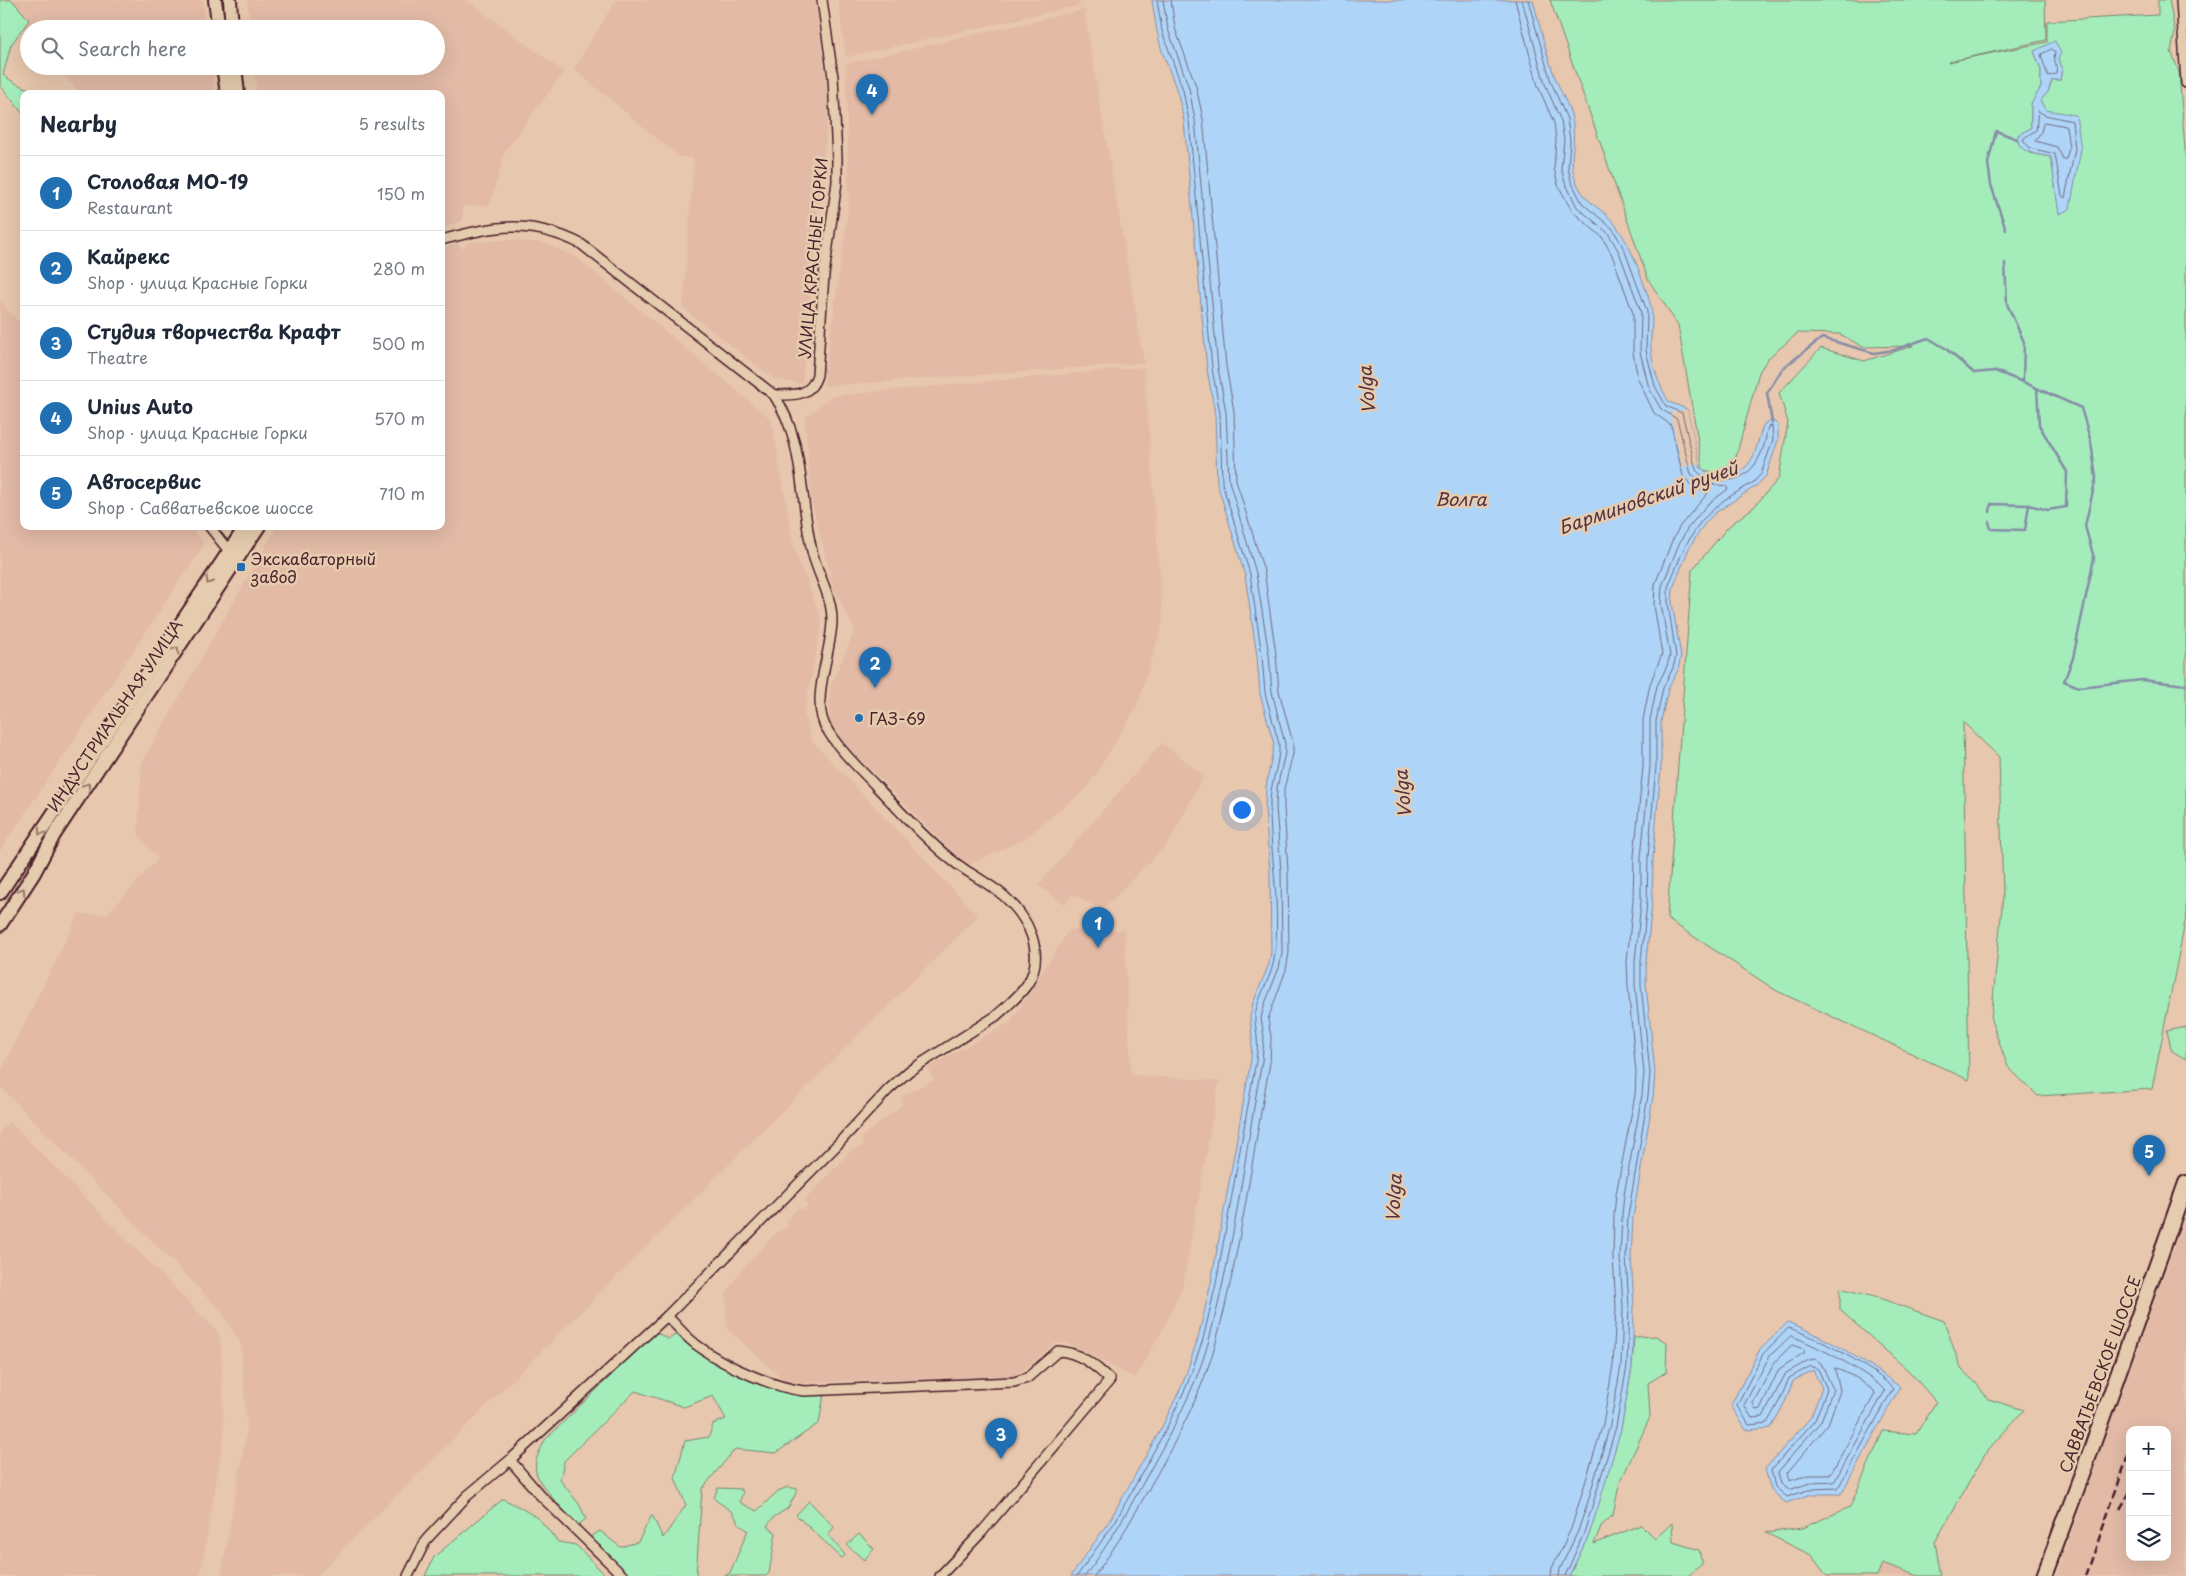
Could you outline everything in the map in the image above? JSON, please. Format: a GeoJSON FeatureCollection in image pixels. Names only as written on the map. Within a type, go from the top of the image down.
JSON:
{"type":"FeatureCollection","features":[{"type":"Feature","properties":{"kind":"main road","name":"САВВАТЬЕВСКОЕ ШОССЕ"},"geometry":{"type":"LineString","coordinates":[[2044,1576],[2186,1183]]}},
{"type":"Feature","properties":{"kind":"street"},"geometry":{"type":"LineString","coordinates":[[215,0],[218,20]]}},
{"type":"Feature","properties":{"kind":"street"},"geometry":{"type":"LineString","coordinates":[[230,0],[231,20]]}},
{"type":"Feature","properties":{"kind":"street","name":"УЛИЦА КРАСНЫЕ ГОРКИ"},"geometry":{"type":"LineString","coordinates":[[774,395],[794,395],[805,392],[813,386],[817,375],[824,275],[837,182],[838,158],[833,77],[822,0]]}},
{"type":"Feature","properties":{"kind":"street"},"geometry":{"type":"LineString","coordinates":[[2181,0],[2184,12],[2186,83]]}},
{"type":"Feature","properties":{"kind":"street"},"geometry":{"type":"LineString","coordinates":[[224,75],[226,90]]}},
{"type":"Feature","properties":{"kind":"street"},"geometry":{"type":"LineString","coordinates":[[236,75],[238,90]]}},
{"type":"Feature","properties":{"kind":"street"},"geometry":{"type":"LineString","coordinates":[[408,1576],[426,1540],[467,1496],[510,1460],[667,1316],[836,1146],[888,1090],[909,1071],[996,1016],[1023,989],[1032,971],[1034,960],[1033,939],[1019,911],[994,890],[949,858],[925,837],[844,752],[823,722],[820,698],[831,630],[832,610],[814,555],[794,438],[786,416],[774,395],[581,244],[550,231],[517,225],[483,229],[445,239]]}},
{"type":"Feature","properties":{"kind":"street"},"geometry":{"type":"LineString","coordinates":[[212,530],[233,556]]}},
{"type":"Feature","properties":{"kind":"street","name":"ИНДУСТРИАЛЬНАЯ УЛИЦА"},"geometry":{"type":"LineString","coordinates":[[0,925],[34,873],[54,835],[233,556],[244,530]]}},
{"type":"Feature","properties":{"kind":"street","name":"ИНДУСТРИАЛЬНАЯ УЛИЦА"},"geometry":{"type":"LineString","coordinates":[[0,893],[233,556],[256,530]]}},
{"type":"Feature","properties":{"kind":"street"},"geometry":{"type":"LineString","coordinates":[[667,1316],[701,1348],[731,1365],[788,1390],[804,1391],[1014,1382],[1027,1378],[1058,1351],[1068,1351],[1088,1361],[1101,1371],[1110,1380],[981,1533],[940,1576]]}},
{"type":"Feature","properties":{"kind":"street"},"geometry":{"type":"LineString","coordinates":[[510,1460],[540,1495],[623,1576]]}},
{"type":"Feature","properties":{"kind":"shaded area"},"geometry":{"type":"Polygon","coordinates":[[[1,0],[203,0],[205,20],[20,20],[20,22],[1,0]]]}},
{"type":"Feature","properties":{"kind":"shaded area"},"geometry":{"type":"Polygon","coordinates":[[[247,0],[466,0],[564,72],[505,151],[490,205],[463,206],[462,221],[445,227],[445,90],[257,90],[255,75],[445,75],[445,20],[249,20],[247,0]]]}},
{"type":"Feature","properties":{"kind":"shaded area"},"geometry":{"type":"Polygon","coordinates":[[[616,0],[815,0],[829,103],[802,384],[774,379],[683,308],[694,158],[679,157],[574,69],[616,0]]]}},
{"type":"Feature","properties":{"kind":"shaded area"},"geometry":{"type":"Polygon","coordinates":[[[838,0],[1079,0],[1080,5],[846,57],[838,0]]]}},
{"type":"Feature","properties":{"kind":"shaded area"},"geometry":{"type":"Polygon","coordinates":[[[1084,10],[1144,363],[823,386],[849,206],[846,64],[1084,10]]]}},
{"type":"Feature","properties":{"kind":"shaded area"},"geometry":{"type":"Polygon","coordinates":[[[64,75],[212,75],[214,90],[77,90],[64,75]]]}},
{"type":"Feature","properties":{"kind":"shaded area","name":"Экскаваторный завод"},"geometry":{"type":"Polygon","coordinates":[[[509,240],[544,243],[577,258],[771,419],[794,548],[822,621],[804,714],[812,741],[978,916],[316,1576],[221,1576],[247,1430],[241,1344],[219,1309],[0,1086],[0,1073],[79,914],[106,915],[158,859],[138,833],[142,763],[275,530],[445,530],[445,248],[456,244],[464,249],[469,242],[509,240]]]}},
{"type":"Feature","properties":{"kind":"shaded area"},"geometry":{"type":"Polygon","coordinates":[[[0,300],[20,324],[20,530],[192,530],[204,544],[0,851],[0,300]]]}},
{"type":"Feature","properties":{"kind":"shaded area"},"geometry":{"type":"Polygon","coordinates":[[[1144,367],[1163,622],[1137,706],[1088,787],[1024,839],[966,866],[829,727],[830,688],[855,630],[834,589],[811,499],[805,418],[831,396],[1144,367]]]}},
{"type":"Feature","properties":{"kind":"shaded area"},"geometry":{"type":"Polygon","coordinates":[[[1162,743],[1204,776],[1168,843],[1102,910],[1073,894],[1065,904],[1038,885],[1162,743]]]}},
{"type":"Feature","properties":{"kind":"shaded area"},"geometry":{"type":"Polygon","coordinates":[[[1069,930],[1124,930],[1131,1075],[1219,1081],[1183,1284],[1162,1331],[1135,1378],[1067,1343],[1055,1343],[1017,1376],[1011,1377],[788,1383],[727,1329],[726,1294],[741,1271],[777,1232],[788,1227],[786,1220],[799,1208],[804,1210],[808,1205],[804,1201],[852,1150],[863,1146],[862,1137],[902,1105],[902,1096],[934,1080],[928,1067],[1011,1022],[1069,930]]]}},
{"type":"Feature","properties":{"kind":"shaded area"},"geometry":{"type":"Polygon","coordinates":[[[10,1122],[218,1332],[221,1347],[224,1435],[200,1576],[0,1576],[0,1132],[10,1122]]]}},
{"type":"Feature","properties":{"kind":"shaded area"},"geometry":{"type":"Polygon","coordinates":[[[2186,1215],[2186,1576],[2056,1576],[2186,1215]]]}},
{"type":"Feature","properties":{"kind":"shaded area"},"geometry":{"type":"Polygon","coordinates":[[[1882,1563],[1919,1576],[1877,1576],[1882,1563]]]}},
{"type":"Feature","properties":{"kind":"green space"},"geometry":{"type":"Polygon","coordinates":[[[0,0],[12,0],[29,20],[20,20],[20,32],[11,45],[3,75],[15,83],[34,90],[20,90],[20,110],[0,85],[0,0]]]}},
{"type":"Feature","properties":{"kind":"green space"},"geometry":{"type":"Polygon","coordinates":[[[1550,0],[2045,0],[2046,40],[1948,62],[2047,42],[2047,21],[2158,15],[2158,0],[2169,0],[2175,32],[2171,51],[2179,72],[2186,162],[2186,917],[2152,1089],[2038,1096],[2008,1067],[1991,1020],[2003,896],[1999,757],[1963,722],[1969,1080],[1777,991],[1667,919],[1692,570],[1729,526],[1754,507],[1779,478],[1788,422],[1779,393],[1821,348],[1864,361],[1913,346],[1863,347],[1840,334],[1798,333],[1768,358],[1759,372],[1731,475],[1703,470],[1678,325],[1648,279],[1550,0]],[[2034,51],[2041,70],[2041,88],[2031,104],[2031,128],[2018,135],[2029,153],[2051,157],[2059,213],[2046,110],[2040,101],[2048,92],[2052,80],[2060,80],[2062,67],[2058,59],[2034,51]]]}},
{"type":"Feature","properties":{"kind":"green space"},"geometry":{"type":"Polygon","coordinates":[[[2186,1027],[2186,1059],[2172,1051],[2167,1031],[2186,1027]]]}},
{"type":"Feature","properties":{"kind":"green space"},"geometry":{"type":"Polygon","coordinates":[[[1840,1288],[1882,1299],[1944,1321],[1961,1369],[1975,1382],[1988,1399],[2024,1410],[1987,1451],[1935,1542],[1941,1576],[1919,1576],[1882,1563],[1877,1576],[1827,1576],[1811,1555],[1766,1533],[1802,1528],[1850,1507],[1883,1431],[1916,1434],[1936,1402],[1910,1372],[1840,1310],[1840,1288]]]}},
{"type":"Feature","properties":{"kind":"green space"},"geometry":{"type":"Polygon","coordinates":[[[656,1332],[668,1339],[678,1334],[698,1351],[732,1369],[824,1394],[819,1423],[776,1453],[735,1449],[702,1489],[696,1576],[630,1576],[590,1537],[600,1531],[620,1547],[638,1542],[652,1515],[663,1538],[686,1505],[675,1478],[685,1441],[709,1437],[713,1424],[726,1419],[713,1396],[684,1407],[635,1391],[564,1461],[560,1480],[579,1504],[586,1519],[578,1525],[545,1488],[537,1475],[536,1469],[537,1456],[545,1440],[656,1332]]]}},
{"type":"Feature","properties":{"kind":"green space"},"geometry":{"type":"Polygon","coordinates":[[[1656,1336],[1667,1343],[1666,1372],[1648,1383],[1650,1417],[1619,1485],[1613,1515],[1601,1526],[1594,1544],[1641,1525],[1655,1539],[1672,1523],[1673,1542],[1699,1550],[1702,1564],[1688,1576],[1569,1576],[1589,1535],[1621,1429],[1632,1367],[1634,1337],[1656,1336]]]}},
{"type":"Feature","properties":{"kind":"green space"},"geometry":{"type":"Polygon","coordinates":[[[788,1487],[798,1489],[788,1508],[774,1517],[767,1526],[776,1533],[769,1573],[766,1576],[724,1576],[730,1573],[748,1530],[740,1525],[731,1511],[714,1498],[718,1488],[741,1489],[743,1493],[739,1502],[757,1511],[778,1491],[788,1487]]]}},
{"type":"Feature","properties":{"kind":"green space"},"geometry":{"type":"Polygon","coordinates":[[[503,1499],[539,1519],[558,1542],[576,1545],[606,1576],[425,1576],[434,1557],[503,1499]]]}},
{"type":"Feature","properties":{"kind":"green space"},"geometry":{"type":"Polygon","coordinates":[[[809,1501],[834,1527],[828,1535],[845,1555],[842,1558],[796,1515],[809,1501]]]}},
{"type":"Feature","properties":{"kind":"green space"},"geometry":{"type":"Polygon","coordinates":[[[859,1534],[874,1549],[864,1560],[847,1545],[859,1534]]]}},
{"type":"Feature","properties":{"kind":"water","name":"Волга"},"geometry":{"type":"Polygon","coordinates":[[[1152,0],[1533,0],[1549,60],[1572,119],[1574,135],[1572,165],[1575,179],[1589,201],[1612,220],[1627,243],[1635,260],[1651,307],[1651,354],[1655,371],[1669,402],[1687,409],[1700,467],[1708,473],[1736,475],[1743,470],[1752,458],[1764,424],[1772,420],[1778,425],[1778,440],[1766,476],[1756,486],[1715,513],[1705,523],[1689,548],[1673,588],[1672,603],[1681,656],[1678,670],[1668,689],[1661,721],[1661,767],[1646,961],[1646,984],[1655,1073],[1653,1097],[1633,1217],[1631,1257],[1634,1306],[1632,1367],[1621,1429],[1599,1504],[1589,1535],[1569,1576],[1071,1576],[1110,1520],[1162,1427],[1183,1383],[1198,1338],[1211,1283],[1251,1060],[1252,1037],[1250,1017],[1253,1003],[1269,964],[1271,952],[1270,872],[1265,808],[1266,787],[1274,744],[1260,694],[1257,656],[1245,575],[1217,483],[1215,414],[1207,369],[1184,121],[1173,79],[1159,41],[1152,0]]]}},
{"type":"Feature","properties":{"kind":"water"},"geometry":{"type":"Polygon","coordinates":[[[2055,41],[2061,53],[2058,59],[2062,67],[2060,80],[2052,80],[2048,92],[2040,101],[2046,110],[2076,115],[2081,149],[2070,209],[2059,214],[2051,157],[2028,152],[2020,146],[2018,141],[2018,135],[2031,128],[2031,104],[2041,87],[2041,70],[2034,51],[2055,41]]]}},
{"type":"Feature","properties":{"kind":"water"},"geometry":{"type":"Polygon","coordinates":[[[1788,1322],[1846,1351],[1900,1387],[1841,1494],[1811,1494],[1786,1503],[1771,1490],[1765,1469],[1811,1417],[1822,1388],[1813,1370],[1793,1381],[1786,1400],[1771,1428],[1746,1430],[1731,1405],[1759,1351],[1788,1322]]]}},
{"type":"Feature","properties":{"kind":"pier"},"geometry":{"type":"Polygon","coordinates":[[[1687,409],[1699,463],[1682,467],[1670,413],[1687,409]]]}},
{"type":"Feature","properties":{"kind":"waterway","name":"Барминовский ручей"},"geometry":{"type":"LineString","coordinates":[[2006,230],[1991,185],[1988,163],[1996,131],[2017,139]]}},
{"type":"Feature","properties":{"kind":"waterway","name":"Барминовский ручей"},"geometry":{"type":"LineString","coordinates":[[1772,423],[1767,393],[1783,368],[1822,338],[1874,353],[1894,350],[1928,338],[1945,348],[1974,373],[1995,371],[2023,382],[2024,342],[2007,304],[2005,263]]}},
{"type":"Feature","properties":{"kind":"waterway"},"geometry":{"type":"LineString","coordinates":[[2023,382],[2081,408],[2091,442],[2096,478],[2085,526],[2094,558],[2073,658],[2064,681],[2079,687],[2142,680],[2186,685]]}},
{"type":"Feature","properties":{"kind":"waterway"},"geometry":{"type":"LineString","coordinates":[[1990,512],[1991,504],[2029,505],[2048,510],[2066,507],[2067,472],[2039,425],[2037,388]]}},
{"type":"Feature","properties":{"kind":"waterway"},"geometry":{"type":"LineString","coordinates":[[1989,522],[1991,529],[2025,530],[2029,505]]}},
{"type":"Feature","properties":{"kind":"railway"},"geometry":{"type":"LineString","coordinates":[[2086,1576],[2126,1461]]}},
{"type":"Feature","properties":{"kind":"railway"},"geometry":{"type":"LineString","coordinates":[[2120,1509],[2126,1499]]}},
{"type":"Feature","properties":{"kind":"place","name":"Unius Auto"},"geometry":{"type":"Point","coordinates":[872,115]}},
{"type":"Feature","properties":{"kind":"place","name":"Экскаваторный завод"},"geometry":{"type":"Point","coordinates":[241,567]}},
{"type":"Feature","properties":{"kind":"place","name":"Кайрекс"},"geometry":{"type":"Point","coordinates":[875,688]}},
{"type":"Feature","properties":{"kind":"place","name":"ГАЗ-69"},"geometry":{"type":"Point","coordinates":[859,718]}},
{"type":"Feature","properties":{"kind":"place","name":"Столовая МО-19"},"geometry":{"type":"Point","coordinates":[1098,948]}},
{"type":"Feature","properties":{"kind":"place","name":"Автосервис"},"geometry":{"type":"Point","coordinates":[2149,1176]}},
{"type":"Feature","properties":{"kind":"place","name":"Студия творчества Крафт"},"geometry":{"type":"Point","coordinates":[1001,1459]}},
{"type":"Feature","properties":{"kind":"water label","name":"Volga"},"geometry":{"type":"Point","coordinates":[1366,390]}},
{"type":"Feature","properties":{"kind":"water label","name":"Volga"},"geometry":{"type":"Point","coordinates":[1402,794]}},
{"type":"Feature","properties":{"kind":"water label","name":"Volga"},"geometry":{"type":"Point","coordinates":[1393,1198]}}]}
